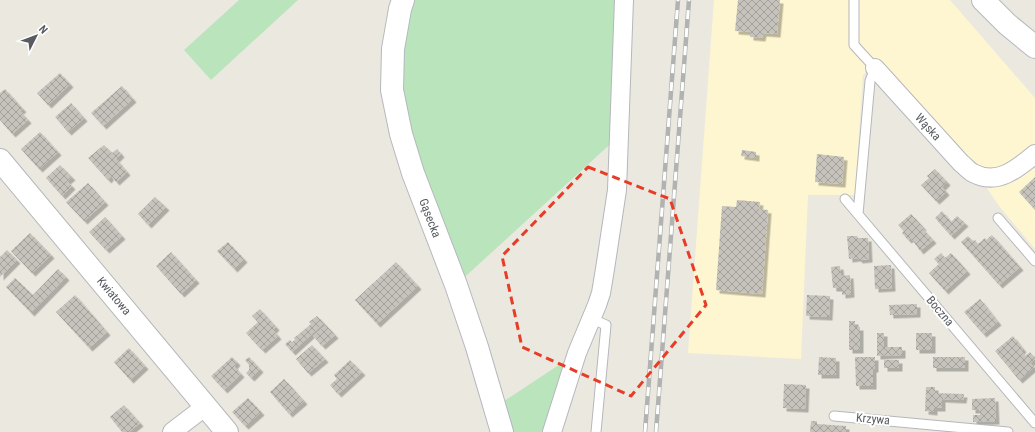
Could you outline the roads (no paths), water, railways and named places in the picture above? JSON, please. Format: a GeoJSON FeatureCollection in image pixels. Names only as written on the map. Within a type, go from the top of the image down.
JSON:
{"type":"FeatureCollection","features":[{"type":"Feature","properties":{"kind":"main road","name":"Gąsecka"},"geometry":{"type":"LineString","coordinates":[[403,0],[393,49],[392,90],[401,134],[418,188],[456,285],[477,347],[502,432]]}},
{"type":"Feature","properties":{"kind":"main road"},"geometry":{"type":"LineString","coordinates":[[983,0],[1007,24],[1035,57]]}},
{"type":"Feature","properties":{"kind":"main road"},"geometry":{"type":"LineString","coordinates":[[1007,24],[1035,47]]}},
{"type":"Feature","properties":{"kind":"main road","name":"Kwiatowa"},"geometry":{"type":"LineString","coordinates":[[0,160],[227,432]]}},
{"type":"Feature","properties":{"kind":"street"},"geometry":{"type":"LineString","coordinates":[[552,432],[577,354],[601,293],[616,190],[624,0]]}},
{"type":"Feature","properties":{"kind":"street","name":"Wąska"},"geometry":{"type":"LineString","coordinates":[[875,68],[961,163],[973,173],[988,178],[1000,178],[1018,168],[1035,154]]}},
{"type":"Feature","properties":{"kind":"street"},"geometry":{"type":"LineString","coordinates":[[172,432],[206,406]]}},
{"type":"Feature","properties":{"kind":"lane"},"geometry":{"type":"LineString","coordinates":[[854,0],[854,46],[875,68],[870,81],[858,214]]}},
{"type":"Feature","properties":{"kind":"lane","name":"Boczna"},"geometry":{"type":"LineString","coordinates":[[845,199],[1035,423]]}},
{"type":"Feature","properties":{"kind":"lane"},"geometry":{"type":"LineString","coordinates":[[998,218],[1035,261]]}},
{"type":"Feature","properties":{"kind":"lane"},"geometry":{"type":"LineString","coordinates":[[592,319],[606,325],[596,432]]}},
{"type":"Feature","properties":{"kind":"lane","name":"Krzywa"},"geometry":{"type":"LineString","coordinates":[[834,416],[1008,432]]}},
{"type":"Feature","properties":{"kind":"railway"},"geometry":{"type":"LineString","coordinates":[[645,432],[678,0]]}},
{"type":"Feature","properties":{"kind":"railway"},"geometry":{"type":"LineString","coordinates":[[656,432],[689,0]]}}]}
